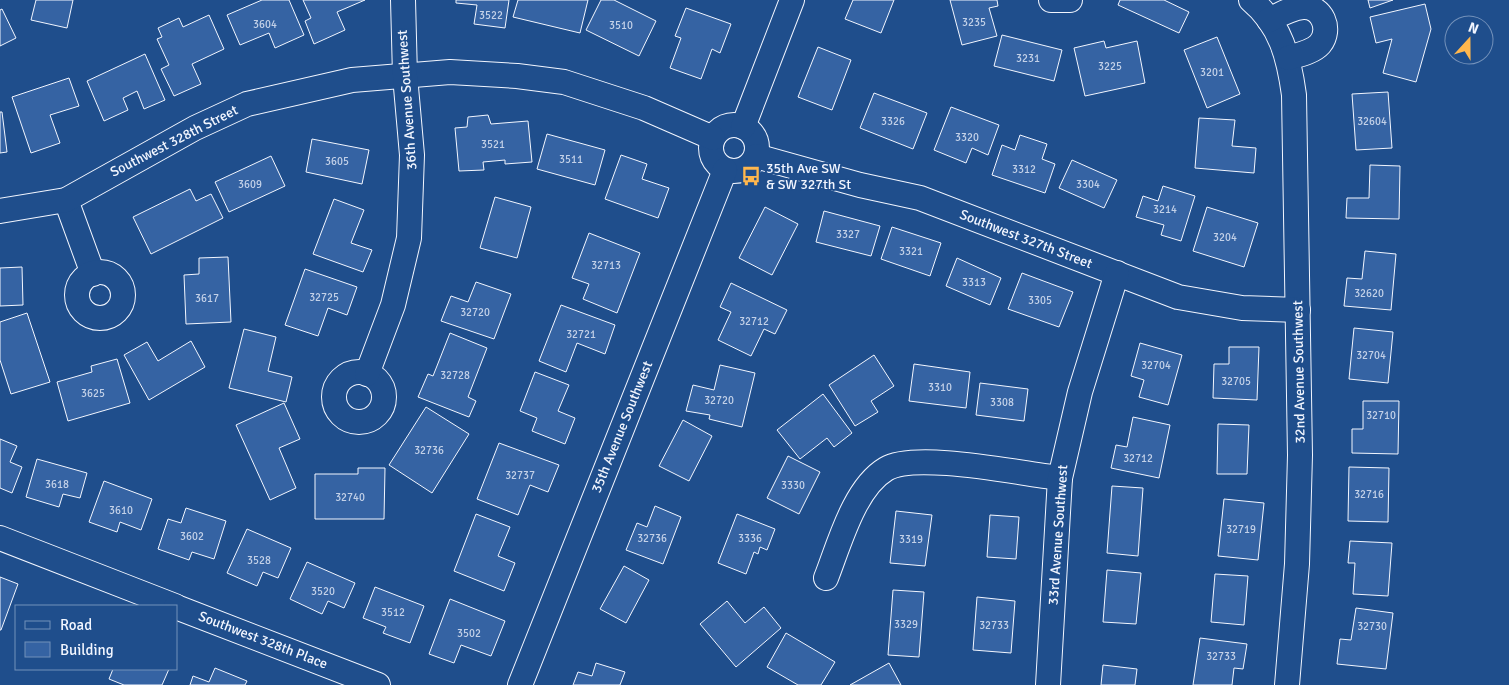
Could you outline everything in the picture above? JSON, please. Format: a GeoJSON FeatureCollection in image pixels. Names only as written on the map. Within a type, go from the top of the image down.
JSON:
{"type":"FeatureCollection","features":[{"type":"Feature","properties":{"kind":"street","name":"36th Avenue Southwest"},"geometry":{"type":"LineString","coordinates":[[367,374],[393,304],[409,238],[412,155],[405,76],[403,0]]}},
{"type":"Feature","properties":{"kind":"street"},"geometry":{"type":"LineString","coordinates":[[743,127],[792,0]]}},
{"type":"Feature","properties":{"kind":"street"},"geometry":{"type":"LineString","coordinates":[[1051,0],[1070,0]]}},
{"type":"Feature","properties":{"kind":"street"},"geometry":{"type":"LineString","coordinates":[[1251,0],[1275,28],[1303,7],[1312,8],[1324,21],[1326,29],[1319,45],[1312,50],[1288,58]]}},
{"type":"Feature","properties":{"kind":"street","name":"32nd Avenue Southwest"},"geometry":{"type":"LineString","coordinates":[[1275,28],[1288,58],[1294,95],[1300,455],[1297,564],[1288,685]]}},
{"type":"Feature","properties":{"kind":"street"},"geometry":{"type":"LineString","coordinates":[[405,76],[450,72],[518,76],[564,82],[644,108],[713,138]]}},
{"type":"Feature","properties":{"kind":"street","name":"Southwest 328th Street"},"geometry":{"type":"LineString","coordinates":[[0,211],[66,200],[186,133],[247,104],[352,80],[405,76]]}},
{"type":"Feature","properties":{"kind":"street"},"geometry":{"type":"LineString","coordinates":[[729,126],[743,127],[754,136],[757,142],[756,156],[747,168],[740,171],[725,170],[714,160],[711,152],[713,138],[723,128],[729,126]]}},
{"type":"Feature","properties":{"kind":"street","name":"Southwest 327th Street"},"geometry":{"type":"LineString","coordinates":[[756,156],[860,185],[920,198],[1178,298],[1242,308],[1298,310]]}},
{"type":"Feature","properties":{"kind":"street","name":"35th Avenue Southwest"},"geometry":{"type":"LineString","coordinates":[[520,685],[725,170]]}},
{"type":"Feature","properties":{"kind":"street"},"geometry":{"type":"LineString","coordinates":[[66,200],[93,274]]}},
{"type":"Feature","properties":{"kind":"street","name":"33rd Avenue Southwest"},"geometry":{"type":"LineString","coordinates":[[1048,685],[1060,478],[1080,392],[1117,273]]}},
{"type":"Feature","properties":{"kind":"street"},"geometry":{"type":"LineString","coordinates":[[826,578],[857,502],[878,475],[894,465],[921,462],[1060,478]]}},
{"type":"Feature","properties":{"kind":"street","name":"Southwest 328th Place"},"geometry":{"type":"LineString","coordinates":[[0,538],[173,605]]}},
{"type":"Feature","properties":{"kind":"street","name":"Southwest 328th Place"},"geometry":{"type":"LineString","coordinates":[[178,607],[378,685]]}},
{"type":"Feature","properties":{"kind":"building"},"geometry":{"type":"Polygon","coordinates":[[[36,0],[73,0],[67,28],[31,20],[36,0]]]}},
{"type":"Feature","properties":{"kind":"building"},"geometry":{"type":"Polygon","coordinates":[[[262,0],[289,0],[304,35],[275,48],[269,33],[240,45],[227,15],[262,0]]]}},
{"type":"Feature","properties":{"kind":"building"},"geometry":{"type":"Polygon","coordinates":[[[303,0],[365,0],[337,12],[345,30],[314,44],[305,21],[311,18],[303,0]]]}},
{"type":"Feature","properties":{"kind":"building"},"geometry":{"type":"Polygon","coordinates":[[[456,0],[509,0],[505,28],[474,24],[477,5],[456,3],[456,0]]]}},
{"type":"Feature","properties":{"kind":"building"},"geometry":{"type":"Polygon","coordinates":[[[518,0],[588,0],[580,33],[513,17],[518,0]]]}},
{"type":"Feature","properties":{"kind":"building"},"geometry":{"type":"Polygon","coordinates":[[[601,0],[614,0],[656,21],[639,56],[586,30],[601,0]]]}},
{"type":"Feature","properties":{"kind":"building"},"geometry":{"type":"Polygon","coordinates":[[[853,0],[894,0],[881,33],[845,19],[853,0]]]}},
{"type":"Feature","properties":{"kind":"building"},"geometry":{"type":"Polygon","coordinates":[[[950,0],[997,0],[998,6],[989,8],[997,36],[962,45],[950,0]]]}},
{"type":"Feature","properties":{"kind":"building"},"geometry":{"type":"Polygon","coordinates":[[[1120,0],[1164,0],[1189,12],[1179,33],[1118,5],[1120,0]]]}},
{"type":"Feature","properties":{"kind":"building"},"geometry":{"type":"Polygon","coordinates":[[[1368,0],[1393,0],[1370,8],[1368,0]]]}},
{"type":"Feature","properties":{"kind":"building"},"geometry":{"type":"Polygon","coordinates":[[[1425,4],[1431,29],[1416,82],[1383,73],[1392,39],[1376,43],[1370,17],[1425,4]]]}},
{"type":"Feature","properties":{"kind":"building"},"geometry":{"type":"Polygon","coordinates":[[[686,8],[731,24],[720,53],[712,49],[701,79],[670,68],[681,38],[675,36],[686,8]]]}},
{"type":"Feature","properties":{"kind":"building"},"geometry":{"type":"Polygon","coordinates":[[[2,9],[16,38],[0,46],[0,10],[2,9]]]}},
{"type":"Feature","properties":{"kind":"building"},"geometry":{"type":"Polygon","coordinates":[[[209,15],[224,49],[192,64],[201,84],[174,96],[161,69],[169,65],[157,39],[162,37],[158,28],[179,18],[183,27],[209,15]]]}},
{"type":"Feature","properties":{"kind":"building"},"geometry":{"type":"Polygon","coordinates":[[[1002,35],[1062,50],[1054,81],[994,66],[1002,35]]]}},
{"type":"Feature","properties":{"kind":"building"},"geometry":{"type":"Polygon","coordinates":[[[1217,37],[1240,94],[1207,108],[1184,50],[1217,37]]]}},
{"type":"Feature","properties":{"kind":"building"},"geometry":{"type":"Polygon","coordinates":[[[1104,41],[1106,48],[1137,41],[1145,83],[1085,96],[1074,48],[1104,41]]]}},
{"type":"Feature","properties":{"kind":"building"},"geometry":{"type":"Polygon","coordinates":[[[818,47],[851,60],[832,110],[798,97],[818,47]]]}},
{"type":"Feature","properties":{"kind":"building"},"geometry":{"type":"Polygon","coordinates":[[[145,54],[165,100],[144,109],[137,91],[123,98],[128,110],[104,121],[87,81],[145,54]]]}},
{"type":"Feature","properties":{"kind":"building"},"geometry":{"type":"Polygon","coordinates":[[[69,78],[79,106],[50,115],[60,143],[31,153],[12,97],[69,78]]]}},
{"type":"Feature","properties":{"kind":"building"},"geometry":{"type":"Polygon","coordinates":[[[1388,92],[1392,148],[1356,150],[1352,94],[1388,92]]]}},
{"type":"Feature","properties":{"kind":"building"},"geometry":{"type":"Polygon","coordinates":[[[874,93],[927,113],[913,149],[860,128],[874,93]]]}},
{"type":"Feature","properties":{"kind":"building"},"geometry":{"type":"Polygon","coordinates":[[[951,107],[999,125],[988,155],[972,148],[966,163],[934,150],[951,107]]]}},
{"type":"Feature","properties":{"kind":"building"},"geometry":{"type":"Polygon","coordinates":[[[0,112],[2,112],[7,152],[0,153],[0,112]]]}},
{"type":"Feature","properties":{"kind":"building"},"geometry":{"type":"Polygon","coordinates":[[[488,115],[491,124],[528,121],[532,162],[505,164],[505,160],[483,162],[484,170],[459,171],[455,128],[467,127],[468,117],[488,115]]]}},
{"type":"Feature","properties":{"kind":"building"},"geometry":{"type":"Polygon","coordinates":[[[1199,118],[1235,120],[1232,146],[1256,148],[1254,173],[1195,168],[1199,118]]]}},
{"type":"Feature","properties":{"kind":"building"},"geometry":{"type":"Polygon","coordinates":[[[547,134],[605,150],[595,185],[537,169],[547,134]]]}},
{"type":"Feature","properties":{"kind":"building"},"geometry":{"type":"Polygon","coordinates":[[[1020,135],[1047,144],[1042,159],[1055,164],[1045,193],[992,175],[1002,145],[1015,150],[1020,135]]]}},
{"type":"Feature","properties":{"kind":"building"},"geometry":{"type":"Polygon","coordinates":[[[312,139],[369,150],[362,184],[306,172],[312,139]]]}},
{"type":"Feature","properties":{"kind":"building"},"geometry":{"type":"Polygon","coordinates":[[[621,155],[647,164],[642,179],[669,188],[658,218],[605,199],[621,155]]]}},
{"type":"Feature","properties":{"kind":"building"},"geometry":{"type":"Polygon","coordinates":[[[271,156],[285,186],[229,212],[215,182],[271,156]]]}},
{"type":"Feature","properties":{"kind":"building"},"geometry":{"type":"Polygon","coordinates":[[[1072,160],[1117,180],[1104,208],[1059,188],[1072,160]]]}},
{"type":"Feature","properties":{"kind":"building"},"geometry":{"type":"Polygon","coordinates":[[[1370,165],[1400,166],[1399,219],[1346,218],[1347,198],[1369,198],[1370,165]]]}},
{"type":"Feature","properties":{"kind":"building"},"geometry":{"type":"Polygon","coordinates":[[[1163,186],[1195,196],[1181,241],[1161,235],[1164,225],[1136,217],[1143,196],[1158,201],[1163,186]]]}},
{"type":"Feature","properties":{"kind":"building"},"geometry":{"type":"Polygon","coordinates":[[[190,189],[196,201],[211,194],[223,218],[151,254],[133,217],[190,189]]]}},
{"type":"Feature","properties":{"kind":"building"},"geometry":{"type":"Polygon","coordinates":[[[495,197],[531,207],[517,258],[480,248],[495,197]]]}},
{"type":"Feature","properties":{"kind":"building"},"geometry":{"type":"Polygon","coordinates":[[[334,199],[364,210],[351,243],[372,250],[363,272],[313,254],[334,199]]]}},
{"type":"Feature","properties":{"kind":"building"},"geometry":{"type":"Polygon","coordinates":[[[765,207],[798,224],[772,275],[739,258],[765,207]]]}},
{"type":"Feature","properties":{"kind":"building"},"geometry":{"type":"Polygon","coordinates":[[[1207,207],[1258,223],[1244,267],[1193,251],[1207,207]]]}},
{"type":"Feature","properties":{"kind":"building"},"geometry":{"type":"Polygon","coordinates":[[[824,211],[880,226],[871,256],[816,242],[824,211]]]}},
{"type":"Feature","properties":{"kind":"building"},"geometry":{"type":"Polygon","coordinates":[[[892,227],[941,243],[930,276],[881,259],[892,227]]]}},
{"type":"Feature","properties":{"kind":"building"},"geometry":{"type":"Polygon","coordinates":[[[589,233],[640,253],[617,313],[583,299],[589,284],[572,278],[589,233]]]}},
{"type":"Feature","properties":{"kind":"building"},"geometry":{"type":"Polygon","coordinates":[[[1365,251],[1396,254],[1391,310],[1344,306],[1347,278],[1362,279],[1365,251]]]}},
{"type":"Feature","properties":{"kind":"building"},"geometry":{"type":"Polygon","coordinates":[[[228,257],[231,322],[186,324],[184,275],[199,274],[199,258],[228,257]]]}},
{"type":"Feature","properties":{"kind":"building"},"geometry":{"type":"Polygon","coordinates":[[[957,258],[1001,278],[990,305],[946,286],[957,258]]]}},
{"type":"Feature","properties":{"kind":"building"},"geometry":{"type":"Polygon","coordinates":[[[22,267],[23,305],[0,306],[0,268],[22,267]]]}},
{"type":"Feature","properties":{"kind":"building"},"geometry":{"type":"Polygon","coordinates":[[[305,269],[357,287],[347,315],[328,308],[318,336],[285,325],[305,269]]]}},
{"type":"Feature","properties":{"kind":"building"},"geometry":{"type":"Polygon","coordinates":[[[1022,273],[1073,292],[1059,327],[1008,309],[1022,273]]]}},
{"type":"Feature","properties":{"kind":"building"},"geometry":{"type":"Polygon","coordinates":[[[476,282],[511,294],[494,339],[441,321],[451,296],[468,302],[476,282]]]}},
{"type":"Feature","properties":{"kind":"building"},"geometry":{"type":"Polygon","coordinates":[[[731,283],[787,310],[775,334],[764,329],[751,356],[718,340],[731,312],[720,307],[731,283]]]}},
{"type":"Feature","properties":{"kind":"building"},"geometry":{"type":"Polygon","coordinates":[[[561,305],[615,325],[605,354],[577,343],[566,372],[539,361],[561,305]]]}},
{"type":"Feature","properties":{"kind":"building"},"geometry":{"type":"Polygon","coordinates":[[[27,313],[50,382],[11,394],[0,360],[0,322],[27,313]]]}},
{"type":"Feature","properties":{"kind":"building"},"geometry":{"type":"Polygon","coordinates":[[[1354,328],[1393,332],[1388,383],[1349,379],[1354,328]]]}},
{"type":"Feature","properties":{"kind":"building"},"geometry":{"type":"Polygon","coordinates":[[[244,329],[276,337],[268,371],[292,377],[286,402],[229,388],[244,329]]]}},
{"type":"Feature","properties":{"kind":"building"},"geometry":{"type":"Polygon","coordinates":[[[450,333],[487,348],[468,397],[476,401],[469,417],[418,397],[428,374],[433,376],[450,333]]]}},
{"type":"Feature","properties":{"kind":"building"},"geometry":{"type":"Polygon","coordinates":[[[191,341],[205,367],[149,400],[124,355],[147,342],[158,361],[191,341]]]}},
{"type":"Feature","properties":{"kind":"building"},"geometry":{"type":"Polygon","coordinates":[[[1140,343],[1182,355],[1168,405],[1139,397],[1144,380],[1131,376],[1140,343]]]}},
{"type":"Feature","properties":{"kind":"building"},"geometry":{"type":"Polygon","coordinates":[[[1229,347],[1259,347],[1257,400],[1213,398],[1214,364],[1229,364],[1229,347]]]}},
{"type":"Feature","properties":{"kind":"building"},"geometry":{"type":"Polygon","coordinates":[[[874,355],[894,386],[871,401],[878,412],[855,426],[829,385],[874,355]]]}},
{"type":"Feature","properties":{"kind":"building"},"geometry":{"type":"Polygon","coordinates":[[[117,359],[130,403],[68,421],[57,382],[92,372],[91,366],[117,359]]]}},
{"type":"Feature","properties":{"kind":"building"},"geometry":{"type":"Polygon","coordinates":[[[914,364],[970,372],[966,408],[909,401],[914,364]]]}},
{"type":"Feature","properties":{"kind":"building"},"geometry":{"type":"Polygon","coordinates":[[[720,365],[755,373],[742,427],[709,419],[710,415],[686,411],[693,385],[714,390],[720,365]]]}},
{"type":"Feature","properties":{"kind":"building"},"geometry":{"type":"Polygon","coordinates":[[[535,372],[569,385],[558,411],[575,418],[565,444],[532,431],[537,418],[520,411],[535,372]]]}},
{"type":"Feature","properties":{"kind":"building"},"geometry":{"type":"Polygon","coordinates":[[[980,383],[1028,389],[1024,421],[976,415],[980,383]]]}},
{"type":"Feature","properties":{"kind":"building"},"geometry":{"type":"Polygon","coordinates":[[[823,394],[852,433],[834,447],[827,438],[800,459],[777,430],[823,394]]]}},
{"type":"Feature","properties":{"kind":"building"},"geometry":{"type":"Polygon","coordinates":[[[1363,401],[1399,401],[1398,454],[1352,453],[1352,429],[1363,429],[1363,401]]]}},
{"type":"Feature","properties":{"kind":"building"},"geometry":{"type":"Polygon","coordinates":[[[284,403],[300,439],[279,448],[296,488],[270,500],[236,425],[284,403]]]}},
{"type":"Feature","properties":{"kind":"building"},"geometry":{"type":"Polygon","coordinates":[[[426,407],[469,434],[432,493],[389,465],[426,407]]]}},
{"type":"Feature","properties":{"kind":"building"},"geometry":{"type":"Polygon","coordinates":[[[1133,417],[1170,425],[1159,478],[1111,468],[1116,445],[1127,447],[1133,417]]]}},
{"type":"Feature","properties":{"kind":"building"},"geometry":{"type":"Polygon","coordinates":[[[683,420],[712,436],[689,481],[659,466],[683,420]]]}},
{"type":"Feature","properties":{"kind":"building"},"geometry":{"type":"Polygon","coordinates":[[[1218,424],[1249,425],[1247,474],[1217,474],[1218,424]]]}},
{"type":"Feature","properties":{"kind":"building"},"geometry":{"type":"Polygon","coordinates":[[[0,439],[17,446],[10,462],[22,467],[12,493],[0,488],[0,439]]]}},
{"type":"Feature","properties":{"kind":"building"},"geometry":{"type":"Polygon","coordinates":[[[499,443],[559,465],[548,492],[530,485],[518,515],[477,499],[499,443]]]}},
{"type":"Feature","properties":{"kind":"building"},"geometry":{"type":"Polygon","coordinates":[[[788,456],[820,472],[799,514],[767,498],[788,456]]]}},
{"type":"Feature","properties":{"kind":"building"},"geometry":{"type":"Polygon","coordinates":[[[37,459],[87,473],[80,498],[63,494],[59,507],[26,497],[37,459]]]}},
{"type":"Feature","properties":{"kind":"building"},"geometry":{"type":"Polygon","coordinates":[[[1349,467],[1389,468],[1388,522],[1348,521],[1349,467]]]}},
{"type":"Feature","properties":{"kind":"building"},"geometry":{"type":"Polygon","coordinates":[[[358,468],[385,468],[384,519],[315,519],[315,474],[358,474],[358,468]]]}},
{"type":"Feature","properties":{"kind":"building"},"geometry":{"type":"Polygon","coordinates":[[[104,481],[152,499],[141,530],[120,522],[117,532],[89,522],[104,481]]]}},
{"type":"Feature","properties":{"kind":"building"},"geometry":{"type":"Polygon","coordinates":[[[1112,486],[1143,488],[1138,556],[1107,553],[1112,486]]]}},
{"type":"Feature","properties":{"kind":"building"},"geometry":{"type":"Polygon","coordinates":[[[1224,499],[1264,503],[1258,560],[1218,556],[1224,499]]]}},
{"type":"Feature","properties":{"kind":"building"},"geometry":{"type":"Polygon","coordinates":[[[655,506],[681,517],[663,564],[626,550],[637,523],[647,527],[655,506]]]}},
{"type":"Feature","properties":{"kind":"building"},"geometry":{"type":"Polygon","coordinates":[[[186,508],[226,521],[214,559],[192,552],[189,560],[158,549],[168,519],[181,523],[186,508]]]}},
{"type":"Feature","properties":{"kind":"building"},"geometry":{"type":"Polygon","coordinates":[[[896,511],[932,515],[925,566],[890,563],[896,511]]]}},
{"type":"Feature","properties":{"kind":"building"},"geometry":{"type":"Polygon","coordinates":[[[476,514],[510,527],[498,556],[515,563],[504,591],[454,571],[476,514]]]}},
{"type":"Feature","properties":{"kind":"building"},"geometry":{"type":"Polygon","coordinates":[[[737,514],[775,529],[767,550],[760,547],[758,554],[754,552],[746,574],[718,563],[737,514]]]}},
{"type":"Feature","properties":{"kind":"building"},"geometry":{"type":"Polygon","coordinates":[[[990,515],[1019,517],[1016,559],[987,557],[990,515]]]}},
{"type":"Feature","properties":{"kind":"building"},"geometry":{"type":"Polygon","coordinates":[[[247,529],[291,548],[278,578],[263,572],[257,586],[227,573],[247,529]]]}},
{"type":"Feature","properties":{"kind":"building"},"geometry":{"type":"Polygon","coordinates":[[[1350,541],[1392,543],[1388,596],[1353,594],[1355,563],[1348,563],[1350,541]]]}},
{"type":"Feature","properties":{"kind":"building"},"geometry":{"type":"Polygon","coordinates":[[[307,562],[355,583],[344,608],[328,601],[322,614],[290,599],[307,562]]]}},
{"type":"Feature","properties":{"kind":"building"},"geometry":{"type":"Polygon","coordinates":[[[624,566],[649,580],[626,623],[600,609],[624,566]]]}},
{"type":"Feature","properties":{"kind":"building"},"geometry":{"type":"Polygon","coordinates":[[[1107,570],[1141,573],[1136,624],[1103,622],[1107,570]]]}},
{"type":"Feature","properties":{"kind":"building"},"geometry":{"type":"Polygon","coordinates":[[[1215,574],[1248,576],[1244,625],[1211,622],[1215,574]]]}},
{"type":"Feature","properties":{"kind":"building"},"geometry":{"type":"Polygon","coordinates":[[[0,577],[18,584],[1,630],[0,630],[0,577]]]}},
{"type":"Feature","properties":{"kind":"building"},"geometry":{"type":"Polygon","coordinates":[[[375,587],[424,606],[410,643],[383,633],[386,627],[363,618],[375,587]]]}},
{"type":"Feature","properties":{"kind":"building"},"geometry":{"type":"Polygon","coordinates":[[[893,590],[924,592],[919,657],[888,655],[893,590]]]}},
{"type":"Feature","properties":{"kind":"building"},"geometry":{"type":"Polygon","coordinates":[[[977,597],[1015,601],[1011,653],[973,650],[977,597]]]}},
{"type":"Feature","properties":{"kind":"building"},"geometry":{"type":"Polygon","coordinates":[[[450,599],[505,621],[491,656],[461,645],[454,663],[429,654],[450,599]]]}},
{"type":"Feature","properties":{"kind":"building"},"geometry":{"type":"Polygon","coordinates":[[[727,601],[745,623],[764,607],[781,628],[736,667],[700,624],[727,601]]]}},
{"type":"Feature","properties":{"kind":"building"},"geometry":{"type":"Polygon","coordinates":[[[1356,608],[1393,613],[1386,669],[1337,664],[1340,639],[1351,640],[1356,608]]]}},
{"type":"Feature","properties":{"kind":"building"},"geometry":{"type":"Polygon","coordinates":[[[786,633],[835,662],[821,685],[798,685],[767,667],[786,633]]]}},
{"type":"Feature","properties":{"kind":"building"},"geometry":{"type":"Polygon","coordinates":[[[1200,638],[1247,644],[1243,669],[1234,668],[1232,685],[1193,685],[1200,638]]]}},
{"type":"Feature","properties":{"kind":"building"},"geometry":{"type":"Polygon","coordinates":[[[596,663],[625,672],[620,685],[573,685],[578,672],[592,676],[596,663]]]}},
{"type":"Feature","properties":{"kind":"building"},"geometry":{"type":"Polygon","coordinates":[[[889,663],[901,685],[850,685],[889,663]]]}},
{"type":"Feature","properties":{"kind":"building"},"geometry":{"type":"Polygon","coordinates":[[[1103,665],[1137,669],[1135,685],[1101,685],[1103,665]]]}},
{"type":"Feature","properties":{"kind":"building"},"geometry":{"type":"Polygon","coordinates":[[[215,668],[247,681],[245,685],[190,685],[193,676],[209,682],[215,668]]]}},
{"type":"Feature","properties":{"kind":"building"},"geometry":{"type":"Polygon","coordinates":[[[113,670],[169,670],[162,685],[124,685],[109,679],[113,670]]]}},
{"type":"Feature","properties":{"kind":"place","name":"35th Ave SW & SW 327th St"},"geometry":{"type":"Point","coordinates":[751,176]}}]}
